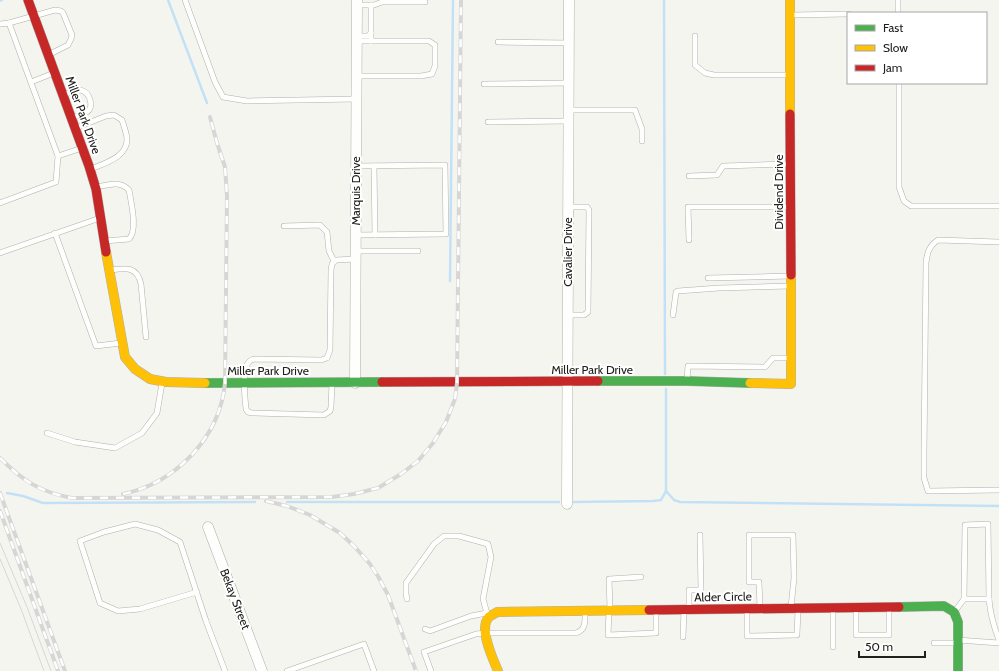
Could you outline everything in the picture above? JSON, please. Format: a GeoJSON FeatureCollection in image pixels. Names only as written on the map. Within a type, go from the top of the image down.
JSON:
{"type":"FeatureCollection","features":[{"type":"Feature","properties":{"kind":"street","name":"Miller Park Drive"},"geometry":{"type":"LineString","coordinates":[[28,0],[76,129],[95,187],[125,357],[135,369],[150,380],[162,382],[244,383],[687,381],[791,384]]}},
{"type":"Feature","properties":{"kind":"street","name":"Cavalier Drive"},"geometry":{"type":"LineString","coordinates":[[567,504],[569,0]]}},
{"type":"Feature","properties":{"kind":"street","name":"Dividend Drive"},"geometry":{"type":"LineString","coordinates":[[790,0],[791,384]]}},
{"type":"Feature","properties":{"kind":"street","name":"Marquis Drive"},"geometry":{"type":"LineString","coordinates":[[355,383],[357,2]]}},
{"type":"Feature","properties":{"kind":"street","name":"Bekay Street"},"geometry":{"type":"LineString","coordinates":[[208,527],[262,671]]}},
{"type":"Feature","properties":{"kind":"street","name":"Alder Circle"},"geometry":{"type":"LineString","coordinates":[[487,616],[497,612],[944,606],[954,612]]}},
{"type":"Feature","properties":{"kind":"street"},"geometry":{"type":"LineString","coordinates":[[954,612],[958,622],[958,671]]}},
{"type":"Feature","properties":{"kind":"street"},"geometry":{"type":"LineString","coordinates":[[487,616],[485,635],[498,671]]}},
{"type":"Feature","properties":{"kind":"lane"},"geometry":{"type":"LineString","coordinates":[[184,0],[215,82],[223,97],[247,100],[356,99]]}},
{"type":"Feature","properties":{"kind":"lane"},"geometry":{"type":"LineString","coordinates":[[898,0],[898,12]]}},
{"type":"Feature","properties":{"kind":"lane"},"geometry":{"type":"LineString","coordinates":[[357,2],[374,5],[382,2],[425,2]]}},
{"type":"Feature","properties":{"kind":"lane"},"geometry":{"type":"LineString","coordinates":[[371,5],[371,40]]}},
{"type":"Feature","properties":{"kind":"lane"},"geometry":{"type":"LineString","coordinates":[[0,24],[9,24],[55,10],[61,11],[72,35],[68,45],[48,54]]}},
{"type":"Feature","properties":{"kind":"lane"},"geometry":{"type":"LineString","coordinates":[[790,15],[847,14]]}},
{"type":"Feature","properties":{"kind":"lane"},"geometry":{"type":"LineString","coordinates":[[0,202],[56,182],[58,156],[9,24]]}},
{"type":"Feature","properties":{"kind":"lane"},"geometry":{"type":"LineString","coordinates":[[357,38],[368,36],[371,33]]}},
{"type":"Feature","properties":{"kind":"lane"},"geometry":{"type":"LineString","coordinates":[[696,36],[695,65],[705,73],[714,76],[790,75]]}},
{"type":"Feature","properties":{"kind":"lane"},"geometry":{"type":"LineString","coordinates":[[356,76],[421,76],[432,74],[435,66],[435,45],[429,41],[371,40],[357,38]]}},
{"type":"Feature","properties":{"kind":"lane"},"geometry":{"type":"LineString","coordinates":[[498,42],[569,43]]}},
{"type":"Feature","properties":{"kind":"lane"},"geometry":{"type":"LineString","coordinates":[[30,82],[55,73]]}},
{"type":"Feature","properties":{"kind":"lane"},"geometry":{"type":"LineString","coordinates":[[484,84],[569,83]]}},
{"type":"Feature","properties":{"kind":"lane"},"geometry":{"type":"LineString","coordinates":[[899,84],[899,187],[904,201],[911,206],[999,206]]}},
{"type":"Feature","properties":{"kind":"lane"},"geometry":{"type":"LineString","coordinates":[[63,95],[82,90],[88,95],[90,109],[87,113],[71,117]]}},
{"type":"Feature","properties":{"kind":"lane"},"geometry":{"type":"LineString","coordinates":[[568,110],[635,110],[642,129],[642,141]]}},
{"type":"Feature","properties":{"kind":"lane"},"geometry":{"type":"LineString","coordinates":[[76,129],[106,116],[114,115],[122,120],[127,139],[126,146],[122,153],[90,170]]}},
{"type":"Feature","properties":{"kind":"lane"},"geometry":{"type":"LineString","coordinates":[[488,122],[568,121]]}},
{"type":"Feature","properties":{"kind":"lane"},"geometry":{"type":"LineString","coordinates":[[58,156],[82,148]]}},
{"type":"Feature","properties":{"kind":"lane"},"geometry":{"type":"LineString","coordinates":[[689,176],[717,175],[723,166],[790,164]]}},
{"type":"Feature","properties":{"kind":"lane"},"geometry":{"type":"LineString","coordinates":[[356,166],[445,165],[446,234],[356,235]]}},
{"type":"Feature","properties":{"kind":"lane"},"geometry":{"type":"LineString","coordinates":[[374,166],[375,235]]}},
{"type":"Feature","properties":{"kind":"lane"},"geometry":{"type":"LineString","coordinates":[[95,187],[119,184],[126,186],[129,190],[133,233],[129,239],[104,241]]}},
{"type":"Feature","properties":{"kind":"lane"},"geometry":{"type":"LineString","coordinates":[[568,207],[585,207],[589,210],[588,312],[584,315],[568,315]]}},
{"type":"Feature","properties":{"kind":"lane"},"geometry":{"type":"LineString","coordinates":[[689,240],[688,207],[790,207]]}},
{"type":"Feature","properties":{"kind":"lane"},"geometry":{"type":"LineString","coordinates":[[0,252],[101,218]]}},
{"type":"Feature","properties":{"kind":"lane"},"geometry":{"type":"LineString","coordinates":[[284,226],[320,226],[327,232],[329,251],[334,261]]}},
{"type":"Feature","properties":{"kind":"lane"},"geometry":{"type":"LineString","coordinates":[[55,233],[96,346],[122,342]]}},
{"type":"Feature","properties":{"kind":"lane"},"geometry":{"type":"LineString","coordinates":[[999,242],[938,240],[933,244],[928,252],[926,263],[924,453],[924,478],[928,491],[999,490]]}},
{"type":"Feature","properties":{"kind":"lane"},"geometry":{"type":"LineString","coordinates":[[332,383],[330,411],[324,414],[252,413],[246,410],[244,383],[246,368],[248,362],[251,360],[321,360],[327,358],[330,350],[331,270],[334,261],[356,255],[418,251]]}},
{"type":"Feature","properties":{"kind":"lane"},"geometry":{"type":"LineString","coordinates":[[109,270],[126,268],[134,271],[139,276],[146,337]]}},
{"type":"Feature","properties":{"kind":"lane"},"geometry":{"type":"LineString","coordinates":[[708,278],[791,276]]}},
{"type":"Feature","properties":{"kind":"lane"},"geometry":{"type":"LineString","coordinates":[[673,315],[675,296],[676,292],[678,291],[791,286]]}},
{"type":"Feature","properties":{"kind":"lane"},"geometry":{"type":"LineString","coordinates":[[687,381],[688,366],[765,366],[773,358],[791,358]]}},
{"type":"Feature","properties":{"kind":"lane"},"geometry":{"type":"LineString","coordinates":[[47,433],[75,442],[115,448],[142,433],[156,413],[162,382]]}},
{"type":"Feature","properties":{"kind":"lane"},"geometry":{"type":"LineString","coordinates":[[197,592],[140,609],[118,611],[100,603],[80,541],[104,532],[136,524],[158,530],[180,542],[225,671]]}},
{"type":"Feature","properties":{"kind":"lane"},"geometry":{"type":"LineString","coordinates":[[934,643],[999,641],[994,628],[989,599],[988,524],[964,525],[964,599],[954,612]]}},
{"type":"Feature","properties":{"kind":"lane"},"geometry":{"type":"LineString","coordinates":[[683,637],[689,590],[701,590],[700,535]]}},
{"type":"Feature","properties":{"kind":"lane"},"geometry":{"type":"LineString","coordinates":[[747,609],[748,636],[797,635],[794,608],[793,535],[749,535],[749,582],[759,582],[760,608]]}},
{"type":"Feature","properties":{"kind":"lane"},"geometry":{"type":"LineString","coordinates":[[407,599],[406,584],[434,544],[444,536],[458,536],[488,544],[491,557],[483,599],[487,616],[471,616],[430,631],[425,629]]}},
{"type":"Feature","properties":{"kind":"lane"},"geometry":{"type":"LineString","coordinates":[[641,577],[609,578],[608,635],[656,633],[656,610]]}},
{"type":"Feature","properties":{"kind":"lane"},"geometry":{"type":"LineString","coordinates":[[964,599],[989,599]]}},
{"type":"Feature","properties":{"kind":"lane"},"geometry":{"type":"LineString","coordinates":[[856,607],[856,635],[889,635],[889,607]]}},
{"type":"Feature","properties":{"kind":"lane"},"geometry":{"type":"LineString","coordinates":[[833,608],[833,647]]}},
{"type":"Feature","properties":{"kind":"lane"},"geometry":{"type":"LineString","coordinates":[[431,671],[424,652],[476,634],[580,632],[585,623],[586,611]]}},
{"type":"Feature","properties":{"kind":"lane"},"geometry":{"type":"LineString","coordinates":[[287,671],[364,644],[374,671]]}},
{"type":"Feature","properties":{"kind":"waterway"},"geometry":{"type":"LineString","coordinates":[[168,0],[207,103]]}},
{"type":"Feature","properties":{"kind":"waterway"},"geometry":{"type":"LineString","coordinates":[[450,281],[453,0]]}},
{"type":"Feature","properties":{"kind":"waterway"},"geometry":{"type":"LineString","coordinates":[[664,0],[665,374]]}},
{"type":"Feature","properties":{"kind":"waterway"},"geometry":{"type":"LineString","coordinates":[[574,502],[661,500],[666,491],[666,389]]}},
{"type":"Feature","properties":{"kind":"waterway"},"geometry":{"type":"LineString","coordinates":[[666,491],[674,500],[680,502],[999,506]]}},
{"type":"Feature","properties":{"kind":"waterway"},"geometry":{"type":"LineString","coordinates":[[7,493],[23,496],[43,503],[255,502]]}},
{"type":"Feature","properties":{"kind":"waterway"},"geometry":{"type":"LineString","coordinates":[[287,502],[559,502]]}},
{"type":"Feature","properties":{"kind":"tram line"},"geometry":{"type":"LineString","coordinates":[[0,543],[27,607],[51,671]]}},
{"type":"Feature","properties":{"kind":"tram line"},"geometry":{"type":"LineString","coordinates":[[0,559],[21,609],[44,671]]}},
{"type":"Feature","properties":{"kind":"railway"},"geometry":{"type":"LineString","coordinates":[[0,458],[16,473],[41,489],[72,498],[332,497],[354,494],[378,488],[401,474],[418,461],[433,443],[446,422],[455,399],[457,383],[461,0]]}},
{"type":"Feature","properties":{"kind":"railway"},"geometry":{"type":"LineString","coordinates":[[123,494],[161,480],[192,455],[205,439],[214,422],[221,403],[225,383],[227,196],[225,167],[210,117]]}},
{"type":"Feature","properties":{"kind":"railway"},"geometry":{"type":"LineString","coordinates":[[0,493],[65,671]]}},
{"type":"Feature","properties":{"kind":"railway"},"geometry":{"type":"LineString","coordinates":[[266,501],[287,506],[310,515],[340,533],[370,564],[388,595],[416,671]]}},
{"type":"Feature","properties":{"kind":"railway"},"geometry":{"type":"LineString","coordinates":[[0,511],[58,671]]}},
{"type":"Feature","properties":{"kind":"traffic: fast"},"geometry":{"type":"LineString","coordinates":[[598,381],[750,383]]}},
{"type":"Feature","properties":{"kind":"traffic: fast"},"geometry":{"type":"LineString","coordinates":[[205,383],[382,382]]}},
{"type":"Feature","properties":{"kind":"traffic: fast"},"geometry":{"type":"LineString","coordinates":[[899,607],[944,606],[954,612],[958,622],[958,671]]}},
{"type":"Feature","properties":{"kind":"traffic: slow"},"geometry":{"type":"LineString","coordinates":[[790,0],[790,114]]}},
{"type":"Feature","properties":{"kind":"traffic: slow"},"geometry":{"type":"LineString","coordinates":[[106,252],[125,357],[135,369],[150,379],[166,382],[205,383]]}},
{"type":"Feature","properties":{"kind":"traffic: slow"},"geometry":{"type":"LineString","coordinates":[[750,383],[791,384],[791,275]]}},
{"type":"Feature","properties":{"kind":"traffic: slow"},"geometry":{"type":"LineString","coordinates":[[498,671],[490,652],[485,628],[489,617],[497,612],[649,610]]}},
{"type":"Feature","properties":{"kind":"traffic: jam"},"geometry":{"type":"LineString","coordinates":[[28,0],[89,166],[96,189],[106,252]]}},
{"type":"Feature","properties":{"kind":"traffic: jam"},"geometry":{"type":"LineString","coordinates":[[790,114],[791,275]]}},
{"type":"Feature","properties":{"kind":"traffic: jam"},"geometry":{"type":"LineString","coordinates":[[382,382],[598,381]]}},
{"type":"Feature","properties":{"kind":"traffic: jam"},"geometry":{"type":"LineString","coordinates":[[649,610],[899,607]]}}]}
